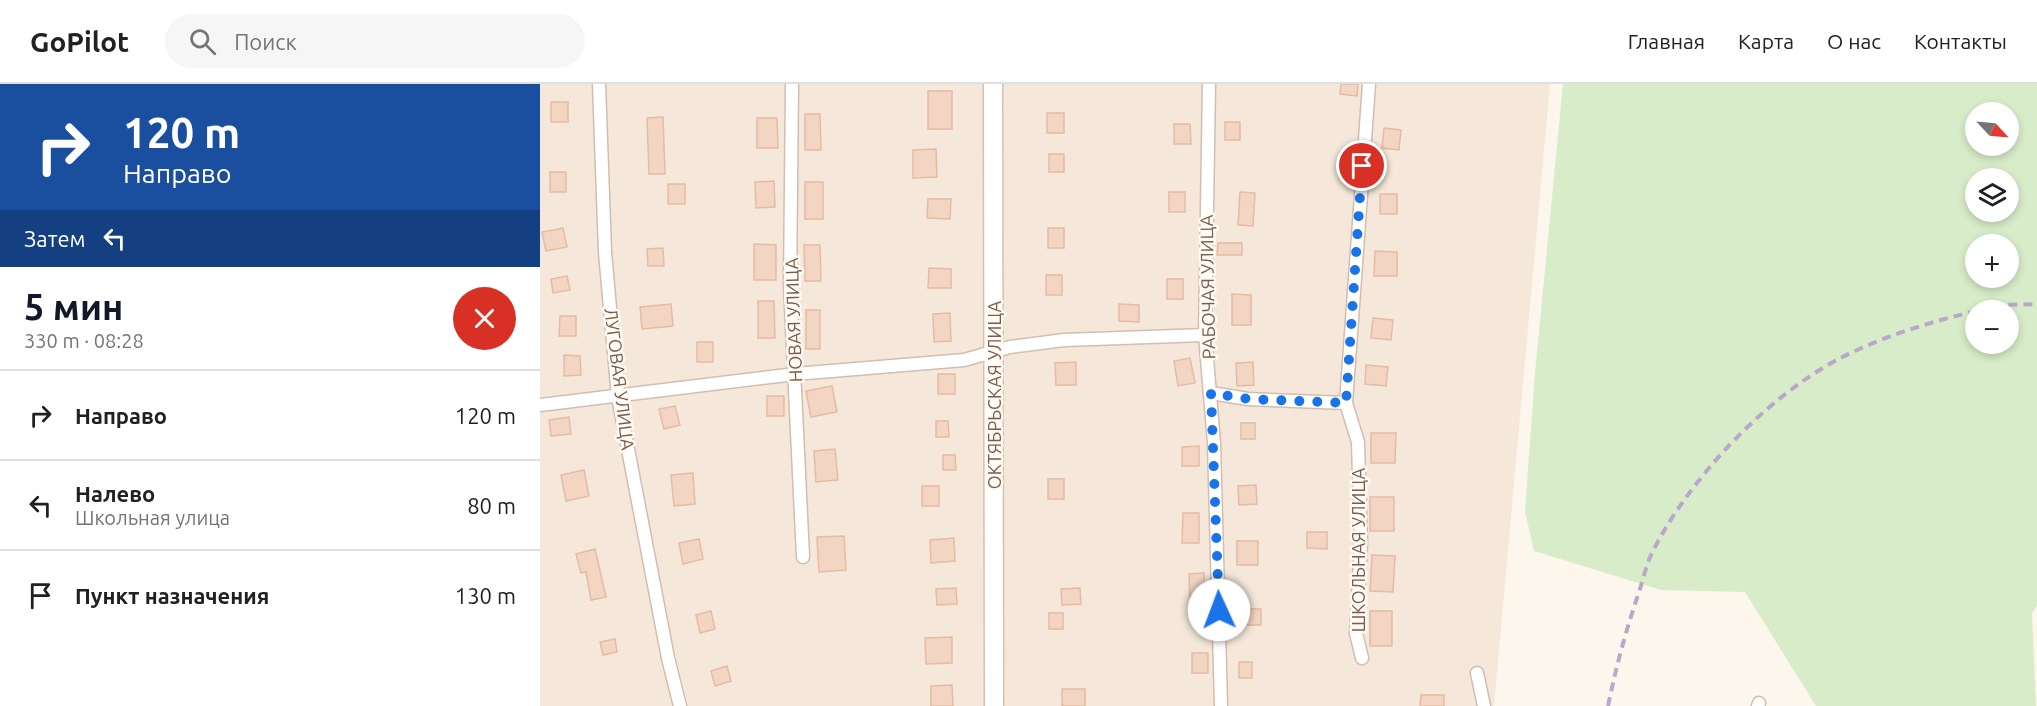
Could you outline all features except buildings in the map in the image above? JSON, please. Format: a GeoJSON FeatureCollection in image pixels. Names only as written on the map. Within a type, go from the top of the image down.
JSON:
{"type":"FeatureCollection","features":[{"type":"Feature","properties":{"kind":"street","name":"ЛУГОВАЯ УЛИЦА"},"geometry":{"type":"LineString","coordinates":[[599,84],[605,252],[618,397],[668,658],[680,706]]}},
{"type":"Feature","properties":{"kind":"street","name":"НОВАЯ УЛИЦА"},"geometry":{"type":"LineString","coordinates":[[792,84],[790,286],[803,556]]}},
{"type":"Feature","properties":{"kind":"street","name":"ОКТЯБРЬСКАЯ УЛИЦА"},"geometry":{"type":"LineString","coordinates":[[993,84],[994,706]]}},
{"type":"Feature","properties":{"kind":"street","name":"РАБОЧАЯ УЛИЦА"},"geometry":{"type":"LineString","coordinates":[[1209,84],[1205,335],[1211,393],[1221,706]]}},
{"type":"Feature","properties":{"kind":"street","name":"ШКОЛЬНАЯ УЛИЦА"},"geometry":{"type":"LineString","coordinates":[[1362,658],[1356,633],[1361,543],[1358,442],[1346,403],[1369,84]]}},
{"type":"Feature","properties":{"kind":"street"},"geometry":{"type":"LineString","coordinates":[[540,405],[795,374],[963,360],[993,351],[1064,340],[1205,335]]}},
{"type":"Feature","properties":{"kind":"street"},"geometry":{"type":"LineString","coordinates":[[1211,393],[1248,399],[1346,403]]}},
{"type":"Feature","properties":{"kind":"street"},"geometry":{"type":"LineString","coordinates":[[1477,673],[1484,706]]}},
{"type":"Feature","properties":{"kind":"shaded area"},"geometry":{"type":"Polygon","coordinates":[[[540,84],[1550,84],[1494,706],[540,706],[540,84]]]}},
{"type":"Feature","properties":{"kind":"green space"},"geometry":{"type":"Polygon","coordinates":[[[1563,84],[2037,84],[2037,605],[2032,613],[2036,706],[1816,706],[1745,592],[1661,590],[1534,551],[1525,511],[1535,373],[1563,84]]]}},
{"type":"Feature","properties":{"kind":"railway"},"geometry":{"type":"LineString","coordinates":[[2019,305],[2037,304]]}},
{"type":"Feature","properties":{"kind":"railway"},"geometry":{"type":"LineString","coordinates":[[1608,706],[1626,634],[1652,553],[1668,524],[1712,464],[1766,410],[1795,386],[1825,367],[1855,351],[1899,333],[1965,314]]}},
{"type":"Feature","properties":{"kind":"route"},"geometry":{"type":"LineString","coordinates":[[1219,610],[1211,393],[1248,399],[1346,403],[1362,166]]}}]}
